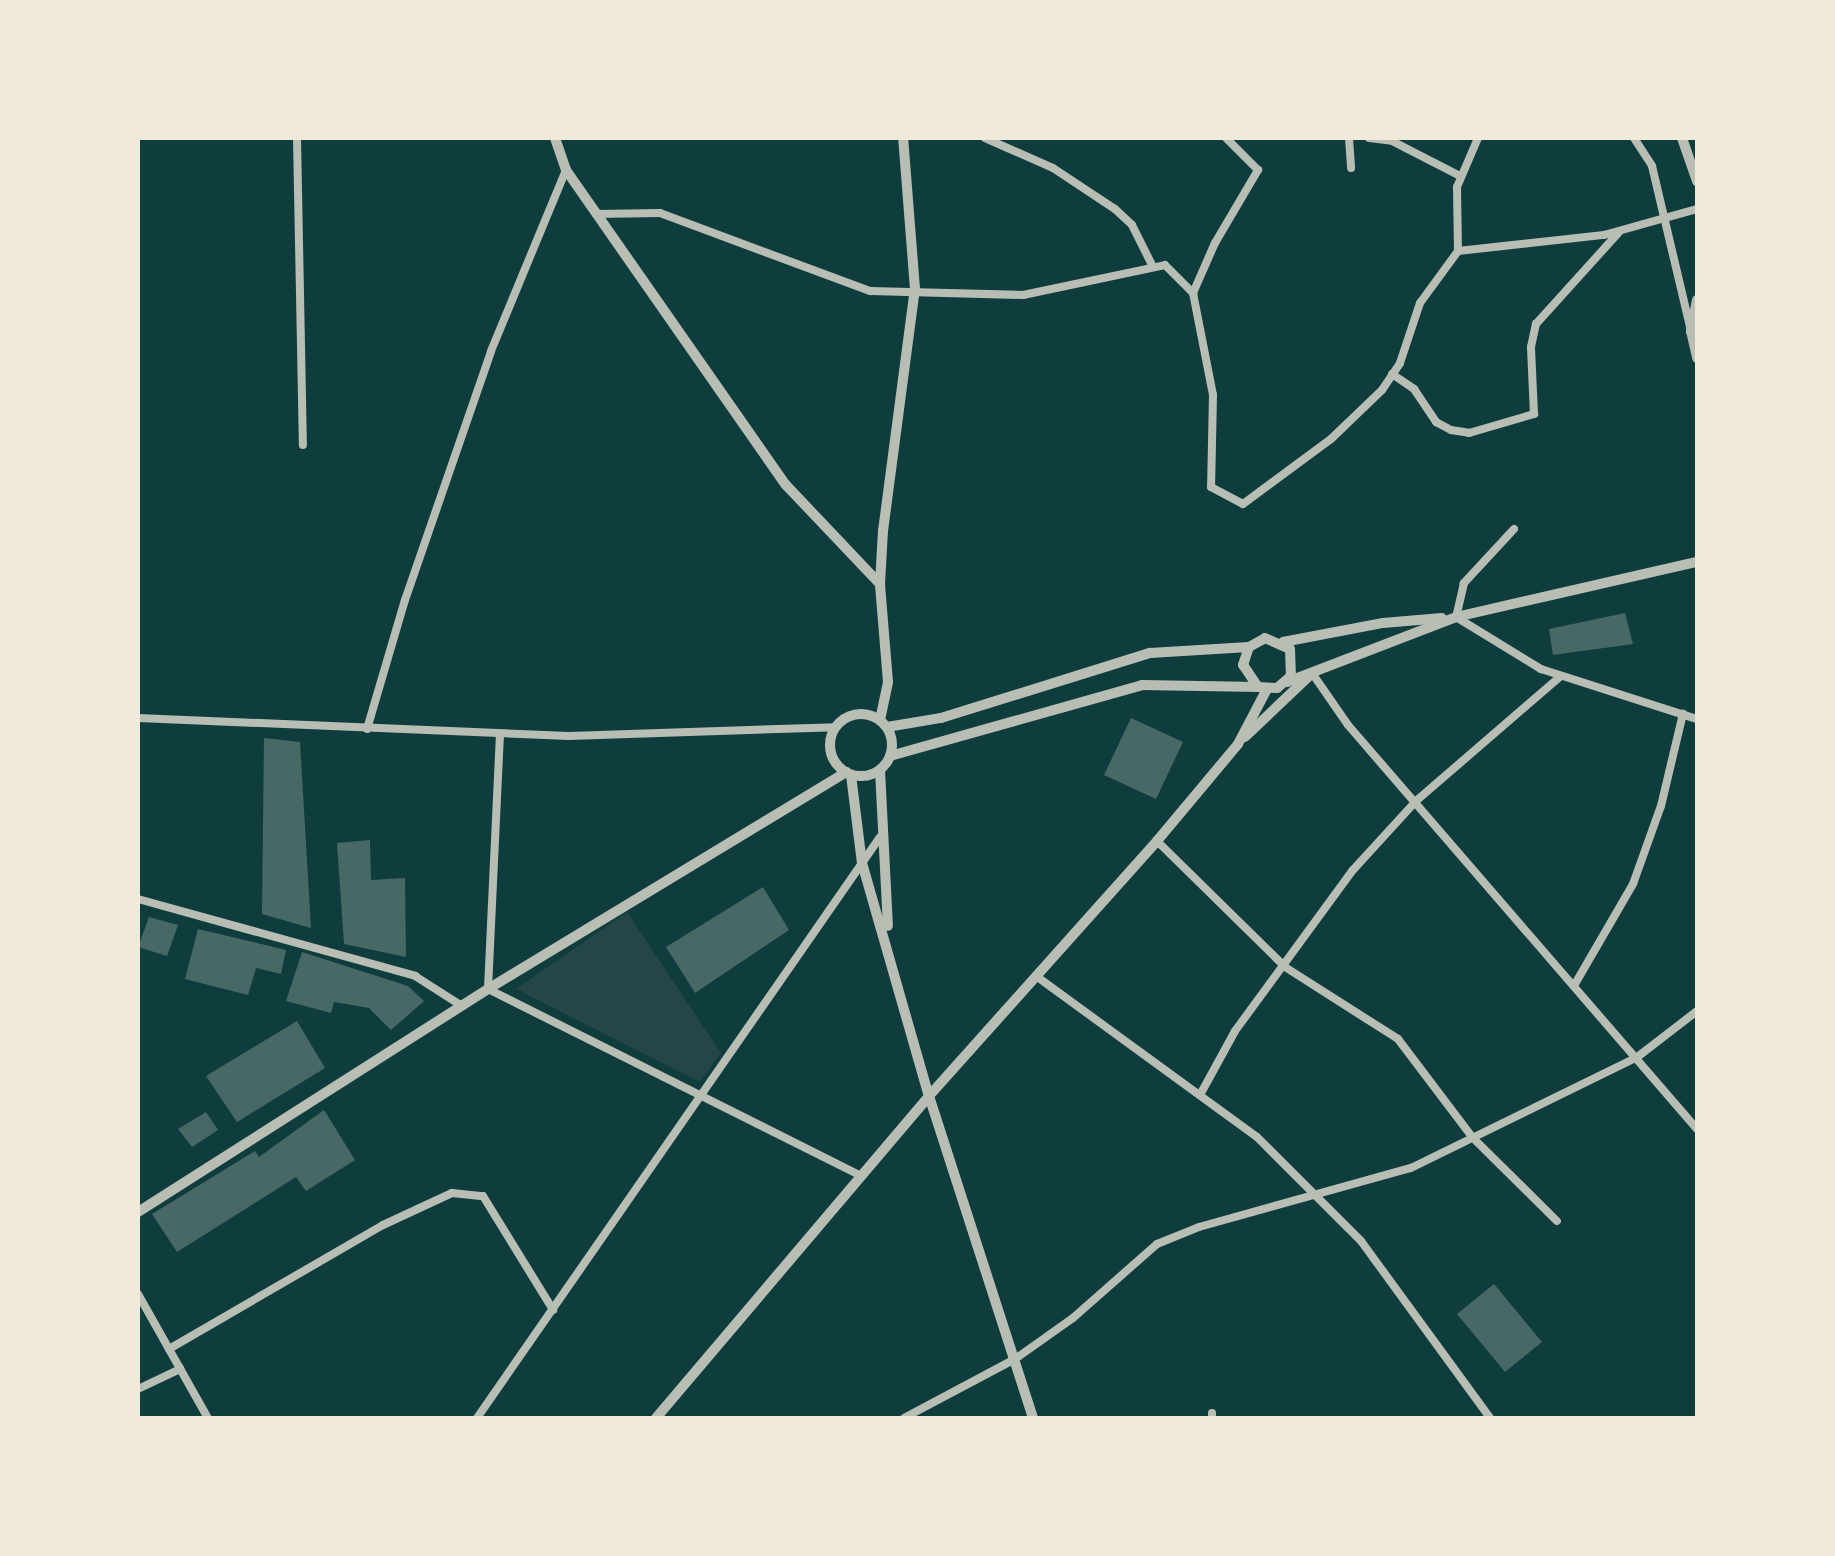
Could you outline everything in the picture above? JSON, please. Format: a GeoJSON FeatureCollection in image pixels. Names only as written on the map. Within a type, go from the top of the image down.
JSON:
{"type":"FeatureCollection","features":[{"type":"Feature","properties":{"kind":"street"},"geometry":{"type":"LineString","coordinates":[[297,138],[303,445]]}},
{"type":"Feature","properties":{"kind":"street"},"geometry":{"type":"LineString","coordinates":[[555,138],[566,170],[786,485],[880,584]]}},
{"type":"Feature","properties":{"kind":"street"},"geometry":{"type":"LineString","coordinates":[[890,756],[883,724],[888,682],[880,584],[915,289],[903,138]]}},
{"type":"Feature","properties":{"kind":"street"},"geometry":{"type":"LineString","coordinates":[[985,138],[1053,168],[1115,209],[1132,225],[1153,267]]}},
{"type":"Feature","properties":{"kind":"street"},"geometry":{"type":"LineString","coordinates":[[1193,293],[1215,243],[1258,170],[1226,138]]}},
{"type":"Feature","properties":{"kind":"street"},"geometry":{"type":"LineString","coordinates":[[1349,138],[1351,168]]}},
{"type":"Feature","properties":{"kind":"street"},"geometry":{"type":"LineString","coordinates":[[1369,138],[1392,141],[1460,176]]}},
{"type":"Feature","properties":{"kind":"street"},"geometry":{"type":"LineString","coordinates":[[596,214],[660,213],[870,291],[915,289],[1023,295],[1165,265],[1193,293],[1213,395],[1211,487],[1226,498],[1243,504],[1331,439],[1392,374],[1420,303],[1458,251],[1460,176],[1478,138]]}},
{"type":"Feature","properties":{"kind":"street"},"geometry":{"type":"LineString","coordinates":[[1634,138],[1652,166],[1662,222],[1697,358]]}},
{"type":"Feature","properties":{"kind":"street"},"geometry":{"type":"LineString","coordinates":[[1682,138],[1697,181]]}},
{"type":"Feature","properties":{"kind":"street"},"geometry":{"type":"LineString","coordinates":[[367,729],[405,600],[491,351],[566,170]]}},
{"type":"Feature","properties":{"kind":"street"},"geometry":{"type":"LineString","coordinates":[[1458,251],[1619,232],[1662,222],[1697,209]]}},
{"type":"Feature","properties":{"kind":"street"},"geometry":{"type":"LineString","coordinates":[[1392,374],[1414,389],[1436,422],[1451,430],[1469,433],[1534,414],[1531,347],[1536,324],[1549,303],[1619,232]]}},
{"type":"Feature","properties":{"kind":"street"},"geometry":{"type":"LineString","coordinates":[[1691,331],[1697,300]]}},
{"type":"Feature","properties":{"kind":"street"},"geometry":{"type":"LineString","coordinates":[[1456,617],[1464,583],[1514,529]]}},
{"type":"Feature","properties":{"kind":"street"},"geometry":{"type":"LineString","coordinates":[[138,718],[500,734],[836,727],[861,714],[883,724],[941,718],[1150,653],[1249,647],[1265,638],[1283,642],[1383,623],[1456,617],[1697,562]]}},
{"type":"Feature","properties":{"kind":"street"},"geometry":{"type":"LineString","coordinates":[[889,944],[880,837],[880,770],[890,756],[1142,685],[1263,688],[1285,683],[1456,617]]}},
{"type":"Feature","properties":{"kind":"street"},"geometry":{"type":"LineString","coordinates":[[1456,617],[1561,676],[1697,719]]}},
{"type":"Feature","properties":{"kind":"street"},"geometry":{"type":"LineString","coordinates":[[1283,642],[1294,657],[1285,683]]}},
{"type":"Feature","properties":{"kind":"street"},"geometry":{"type":"LineString","coordinates":[[1249,647],[1245,674],[1263,688]]}},
{"type":"Feature","properties":{"kind":"street"},"geometry":{"type":"LineString","coordinates":[[656,1418],[929,1096],[1157,841],[1238,744],[1312,673]]}},
{"type":"Feature","properties":{"kind":"street"},"geometry":{"type":"LineString","coordinates":[[1312,673],[1341,716],[1697,1129]]}},
{"type":"Feature","properties":{"kind":"street"},"geometry":{"type":"LineString","coordinates":[[1200,1095],[1235,1031],[1285,967],[1353,870],[1416,801],[1561,676]]}},
{"type":"Feature","properties":{"kind":"street"},"geometry":{"type":"LineString","coordinates":[[1238,744],[1263,688]]}},
{"type":"Feature","properties":{"kind":"street"},"geometry":{"type":"LineString","coordinates":[[1575,984],[1633,884],[1661,806],[1683,714]]}},
{"type":"Feature","properties":{"kind":"street"},"geometry":{"type":"LineString","coordinates":[[836,727],[831,755],[849,773],[862,863],[889,944],[929,1096],[1033,1418]]}},
{"type":"Feature","properties":{"kind":"street"},"geometry":{"type":"LineString","coordinates":[[488,989],[500,734]]}},
{"type":"Feature","properties":{"kind":"street"},"geometry":{"type":"LineString","coordinates":[[138,1212],[488,989],[849,773],[880,770]]}},
{"type":"Feature","properties":{"kind":"street"},"geometry":{"type":"LineString","coordinates":[[477,1418],[703,1097],[880,837]]}},
{"type":"Feature","properties":{"kind":"street"},"geometry":{"type":"LineString","coordinates":[[1157,841],[1285,967],[1398,1039],[1473,1138],[1557,1221]]}},
{"type":"Feature","properties":{"kind":"street"},"geometry":{"type":"LineString","coordinates":[[138,899],[415,976],[462,1006]]}},
{"type":"Feature","properties":{"kind":"street"},"geometry":{"type":"LineString","coordinates":[[1036,976],[1257,1137],[1361,1241],[1490,1418]]}},
{"type":"Feature","properties":{"kind":"street"},"geometry":{"type":"LineString","coordinates":[[488,989],[861,1176]]}},
{"type":"Feature","properties":{"kind":"street"},"geometry":{"type":"LineString","coordinates":[[904,1418],[1015,1359],[1073,1318],[1157,1244],[1199,1227],[1318,1198],[1411,1168],[1636,1058],[1697,1011]]}},
{"type":"Feature","properties":{"kind":"street"},"geometry":{"type":"LineString","coordinates":[[169,1349],[383,1225],[452,1193],[483,1196],[553,1310]]}},
{"type":"Feature","properties":{"kind":"street"},"geometry":{"type":"LineString","coordinates":[[138,1294],[208,1418]]}},
{"type":"Feature","properties":{"kind":"street"},"geometry":{"type":"LineString","coordinates":[[138,1389],[180,1369]]}},
{"type":"Feature","properties":{"kind":"shaded area"},"geometry":{"type":"Polygon","coordinates":[[[627,912],[721,1053],[700,1082],[516,989],[627,912]]]}},
{"type":"Feature","properties":{"kind":"building"},"geometry":{"type":"Polygon","coordinates":[[[1625,613],[1633,644],[1553,655],[1549,629],[1625,613]]]}},
{"type":"Feature","properties":{"kind":"building"},"geometry":{"type":"Polygon","coordinates":[[[1131,718],[1183,742],[1156,799],[1104,775],[1131,718]]]}},
{"type":"Feature","properties":{"kind":"building"},"geometry":{"type":"Polygon","coordinates":[[[264,738],[300,742],[311,928],[262,914],[264,738]]]}},
{"type":"Feature","properties":{"kind":"building"},"geometry":{"type":"Polygon","coordinates":[[[370,840],[371,880],[405,878],[406,957],[344,944],[337,843],[370,840]]]}},
{"type":"Feature","properties":{"kind":"building"},"geometry":{"type":"Polygon","coordinates":[[[763,887],[789,930],[695,993],[666,947],[763,887]]]}},
{"type":"Feature","properties":{"kind":"building"},"geometry":{"type":"Polygon","coordinates":[[[149,917],[178,925],[167,956],[138,947],[149,917]]]}},
{"type":"Feature","properties":{"kind":"building"},"geometry":{"type":"Polygon","coordinates":[[[198,929],[286,950],[281,974],[256,968],[248,995],[185,979],[198,929]]]}},
{"type":"Feature","properties":{"kind":"building"},"geometry":{"type":"Polygon","coordinates":[[[302,952],[408,986],[424,1001],[391,1030],[369,1008],[334,1002],[331,1013],[286,1001],[302,952]]]}},
{"type":"Feature","properties":{"kind":"building"},"geometry":{"type":"Polygon","coordinates":[[[297,1021],[325,1068],[237,1122],[206,1076],[297,1021]]]}},
{"type":"Feature","properties":{"kind":"building"},"geometry":{"type":"Polygon","coordinates":[[[324,1110],[355,1160],[306,1191],[296,1177],[177,1252],[152,1214],[255,1151],[259,1157],[324,1110]]]}},
{"type":"Feature","properties":{"kind":"building"},"geometry":{"type":"Polygon","coordinates":[[[206,1112],[218,1130],[192,1147],[178,1129],[206,1112]]]}},
{"type":"Feature","properties":{"kind":"building"},"geometry":{"type":"Polygon","coordinates":[[[1494,1284],[1542,1342],[1505,1372],[1457,1314],[1494,1284]]]}}]}
